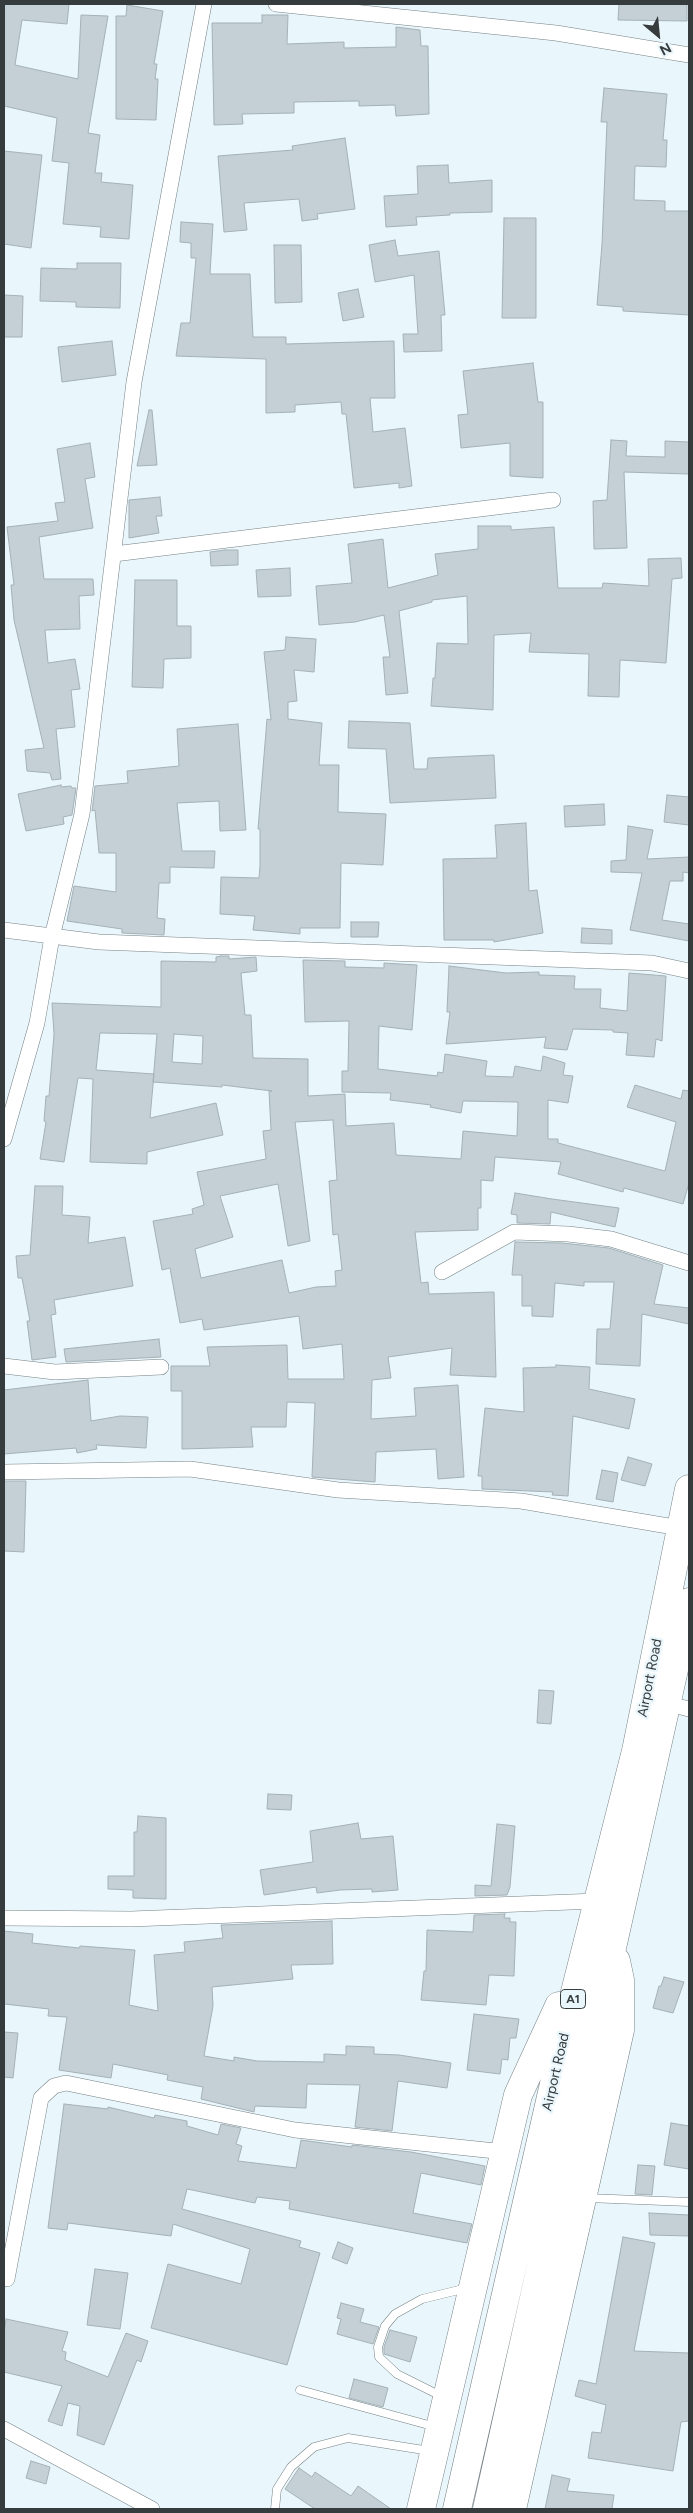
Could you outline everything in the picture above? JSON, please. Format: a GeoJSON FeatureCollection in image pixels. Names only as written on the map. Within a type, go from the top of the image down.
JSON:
{"type":"FeatureCollection","features":[{"type":"Feature","properties":{"kind":"highway","name":"Airport Road"},"geometry":{"type":"LineString","coordinates":[[487,2509],[601,1937],[597,1901],[636,1751],[689,1489]]}},
{"type":"Feature","properties":{"kind":"highway","name":"Airport Road"},"geometry":{"type":"LineString","coordinates":[[457,2509],[601,1937],[677,1706],[689,1602]]}},
{"type":"Feature","properties":{"kind":"highway"},"geometry":{"type":"LineString","coordinates":[[421,2509],[518,2095],[601,1937]]}},
{"type":"Feature","properties":{"kind":"highway"},"geometry":{"type":"LineString","coordinates":[[512,2509],[620,2030],[620,1980],[601,1937]]}},
{"type":"Feature","properties":{"kind":"street"},"geometry":{"type":"LineString","coordinates":[[4,1139],[38,1023],[52,937],[82,814],[134,382],[204,4]]}},
{"type":"Feature","properties":{"kind":"street"},"geometry":{"type":"LineString","coordinates":[[276,4],[556,32],[689,55]]}},
{"type":"Feature","properties":{"kind":"street"},"geometry":{"type":"LineString","coordinates":[[114,554],[552,500]]}},
{"type":"Feature","properties":{"kind":"street"},"geometry":{"type":"LineString","coordinates":[[4,930],[98,942],[652,963],[689,971]]}},
{"type":"Feature","properties":{"kind":"street"},"geometry":{"type":"LineString","coordinates":[[442,1272],[514,1232],[568,1234],[611,1239],[689,1263]]}},
{"type":"Feature","properties":{"kind":"street"},"geometry":{"type":"LineString","coordinates":[[4,1366],[55,1372],[160,1367]]}},
{"type":"Feature","properties":{"kind":"street"},"geometry":{"type":"LineString","coordinates":[[4,1472],[190,1469],[338,1490],[521,1501],[680,1528]]}},
{"type":"Feature","properties":{"kind":"street"},"geometry":{"type":"LineString","coordinates":[[4,1918],[131,1919],[597,1901]]}},
{"type":"Feature","properties":{"kind":"street"},"geometry":{"type":"LineString","coordinates":[[7,2279],[42,2098],[54,2086],[66,2083],[295,2130],[505,2152]]}},
{"type":"Feature","properties":{"kind":"street"},"geometry":{"type":"LineString","coordinates":[[4,2429],[152,2509]]}},
{"type":"Feature","properties":{"kind":"lane"},"geometry":{"type":"LineString","coordinates":[[583,2198],[689,2202]]}},
{"type":"Feature","properties":{"kind":"lane"},"geometry":{"type":"LineString","coordinates":[[447,2399],[397,2374],[378,2357],[378,2347],[385,2326],[395,2314],[422,2298],[474,2286]]}},
{"type":"Feature","properties":{"kind":"lane"},"geometry":{"type":"LineString","coordinates":[[300,2390],[438,2440]]}},
{"type":"Feature","properties":{"kind":"lane"},"geometry":{"type":"LineString","coordinates":[[275,2509],[277,2488],[291,2467],[314,2447],[348,2438],[438,2440]]}},
{"type":"Feature","properties":{"kind":"building"},"geometry":{"type":"Polygon","coordinates":[[[4,4],[69,4],[67,24],[22,20],[15,65],[78,79],[81,15],[108,16],[88,133],[100,135],[95,173],[102,173],[101,182],[133,185],[129,239],[100,237],[101,227],[63,224],[69,163],[52,161],[57,118],[4,106],[4,4]]]}},
{"type":"Feature","properties":{"kind":"building"},"geometry":{"type":"Polygon","coordinates":[[[619,4],[687,4],[687,21],[618,20],[619,4]]]}},
{"type":"Feature","properties":{"kind":"building"},"geometry":{"type":"Polygon","coordinates":[[[127,5],[163,11],[154,64],[157,64],[155,79],[158,79],[156,120],[116,119],[116,16],[126,16],[127,5]]]}},
{"type":"Feature","properties":{"kind":"building"},"geometry":{"type":"Polygon","coordinates":[[[262,15],[288,15],[287,44],[344,42],[344,48],[396,47],[396,27],[420,30],[421,46],[428,46],[429,114],[396,116],[395,105],[359,106],[359,101],[294,102],[294,113],[242,114],[243,124],[214,125],[212,23],[262,23],[262,15]]]}},
{"type":"Feature","properties":{"kind":"building"},"geometry":{"type":"Polygon","coordinates":[[[604,88],[667,94],[663,140],[667,140],[666,167],[635,166],[634,200],[665,201],[665,211],[689,211],[689,315],[623,311],[623,307],[597,305],[602,244],[607,122],[601,122],[604,88]]]}},
{"type":"Feature","properties":{"kind":"building"},"geometry":{"type":"Polygon","coordinates":[[[345,138],[355,209],[317,214],[318,219],[302,221],[299,199],[244,203],[247,230],[224,232],[218,156],[293,150],[292,146],[345,138]]]}},
{"type":"Feature","properties":{"kind":"building"},"geometry":{"type":"Polygon","coordinates":[[[4,151],[42,155],[31,248],[4,244],[4,151]]]}},
{"type":"Feature","properties":{"kind":"building"},"geometry":{"type":"Polygon","coordinates":[[[448,165],[449,183],[492,180],[492,212],[450,213],[450,215],[416,217],[417,225],[386,227],[384,196],[418,194],[417,166],[448,165]]]}},
{"type":"Feature","properties":{"kind":"building"},"geometry":{"type":"Polygon","coordinates":[[[504,218],[536,218],[536,318],[502,318],[504,218]]]}},
{"type":"Feature","properties":{"kind":"building"},"geometry":{"type":"Polygon","coordinates":[[[181,222],[213,224],[210,274],[250,274],[253,337],[286,337],[286,344],[394,341],[395,398],[370,398],[373,432],[405,428],[412,486],[399,488],[399,483],[354,488],[346,414],[342,414],[341,402],[295,405],[295,412],[266,413],[266,359],[176,356],[181,323],[190,323],[196,258],[191,258],[191,243],[180,242],[181,222]]]}},
{"type":"Feature","properties":{"kind":"building"},"geometry":{"type":"Polygon","coordinates":[[[395,240],[398,256],[439,251],[445,315],[441,315],[442,351],[404,352],[403,334],[418,334],[414,275],[375,282],[369,245],[395,240]]]}},
{"type":"Feature","properties":{"kind":"building"},"geometry":{"type":"Polygon","coordinates":[[[274,245],[301,245],[302,302],[275,303],[274,245]]]}},
{"type":"Feature","properties":{"kind":"building"},"geometry":{"type":"Polygon","coordinates":[[[77,263],[121,263],[120,308],[76,307],[76,302],[40,301],[41,268],[77,269],[77,263]]]}},
{"type":"Feature","properties":{"kind":"building"},"geometry":{"type":"Polygon","coordinates":[[[358,289],[364,317],[343,321],[338,293],[358,289]]]}},
{"type":"Feature","properties":{"kind":"building"},"geometry":{"type":"Polygon","coordinates":[[[4,295],[23,296],[22,337],[4,337],[4,295]]]}},
{"type":"Feature","properties":{"kind":"building"},"geometry":{"type":"Polygon","coordinates":[[[112,341],[116,375],[62,382],[58,347],[112,341]]]}},
{"type":"Feature","properties":{"kind":"building"},"geometry":{"type":"Polygon","coordinates":[[[533,363],[538,402],[543,402],[543,478],[510,476],[510,443],[461,448],[458,415],[468,414],[463,371],[533,363]]]}},
{"type":"Feature","properties":{"kind":"building"},"geometry":{"type":"Polygon","coordinates":[[[149,410],[152,410],[157,465],[137,466],[149,410]]]}},
{"type":"Feature","properties":{"kind":"building"},"geometry":{"type":"Polygon","coordinates":[[[611,440],[627,441],[626,456],[665,457],[665,441],[689,442],[689,474],[624,472],[627,548],[594,549],[593,501],[607,500],[611,440]]]}},
{"type":"Feature","properties":{"kind":"building"},"geometry":{"type":"Polygon","coordinates":[[[90,443],[95,477],[85,479],[93,528],[39,537],[44,579],[93,579],[94,595],[79,596],[80,629],[45,630],[48,663],[75,659],[80,689],[71,690],[75,727],[56,729],[61,779],[52,780],[50,773],[27,771],[25,750],[44,748],[14,620],[11,585],[14,585],[7,527],[58,521],[55,503],[65,502],[57,449],[90,443]]]}},
{"type":"Feature","properties":{"kind":"building"},"geometry":{"type":"Polygon","coordinates":[[[160,497],[162,516],[156,516],[159,533],[129,538],[129,500],[160,497]]]}},
{"type":"Feature","properties":{"kind":"building"},"geometry":{"type":"Polygon","coordinates":[[[478,526],[511,526],[511,530],[554,527],[558,588],[602,588],[603,583],[649,586],[648,559],[681,558],[682,578],[672,579],[666,663],[620,660],[619,697],[588,696],[589,654],[529,652],[531,633],[494,635],[493,710],[431,706],[437,643],[468,644],[467,596],[432,600],[432,602],[399,611],[408,693],[386,695],[383,657],[390,657],[384,615],[355,622],[319,625],[316,586],[352,583],[348,544],[383,539],[388,588],[438,575],[435,554],[478,549],[478,526]]]}},
{"type":"Feature","properties":{"kind":"building"},"geometry":{"type":"Polygon","coordinates":[[[238,550],[238,565],[211,566],[210,552],[238,550]]]}},
{"type":"Feature","properties":{"kind":"building"},"geometry":{"type":"Polygon","coordinates":[[[290,568],[291,596],[258,597],[256,570],[290,568]]]}},
{"type":"Feature","properties":{"kind":"building"},"geometry":{"type":"Polygon","coordinates":[[[135,580],[177,580],[177,626],[191,626],[191,658],[164,659],[163,688],[132,687],[135,580]]]}},
{"type":"Feature","properties":{"kind":"building"},"geometry":{"type":"Polygon","coordinates":[[[286,637],[316,639],[314,672],[294,670],[297,701],[288,702],[288,719],[322,723],[319,765],[339,765],[338,812],[386,814],[383,865],[341,863],[340,928],[300,928],[300,934],[253,930],[255,916],[220,914],[221,877],[259,878],[260,829],[258,829],[267,719],[271,720],[264,652],[285,650],[286,637]]]}},
{"type":"Feature","properties":{"kind":"building"},"geometry":{"type":"Polygon","coordinates":[[[349,721],[410,723],[414,769],[427,769],[428,758],[494,755],[496,798],[390,803],[386,749],[348,748],[349,721]]]}},
{"type":"Feature","properties":{"kind":"building"},"geometry":{"type":"Polygon","coordinates":[[[238,724],[246,830],[220,831],[219,801],[177,803],[182,851],[215,851],[214,868],[170,867],[170,883],[159,883],[157,918],[165,919],[164,935],[122,933],[122,929],[67,921],[74,886],[116,892],[116,853],[99,853],[95,810],[92,811],[95,786],[128,783],[127,771],[179,766],[177,729],[238,724]]]}},
{"type":"Feature","properties":{"kind":"building"},"geometry":{"type":"Polygon","coordinates":[[[61,785],[61,787],[71,786],[76,788],[72,815],[63,817],[64,824],[26,831],[18,794],[61,785]]]}},
{"type":"Feature","properties":{"kind":"building"},"geometry":{"type":"Polygon","coordinates":[[[667,795],[689,797],[689,825],[664,822],[667,795]]]}},
{"type":"Feature","properties":{"kind":"building"},"geometry":{"type":"Polygon","coordinates":[[[604,804],[605,825],[565,827],[564,806],[604,804]]]}},
{"type":"Feature","properties":{"kind":"building"},"geometry":{"type":"Polygon","coordinates":[[[526,823],[529,891],[537,890],[543,933],[494,942],[494,940],[444,940],[443,859],[497,858],[495,825],[526,823]]]}},
{"type":"Feature","properties":{"kind":"building"},"geometry":{"type":"Polygon","coordinates":[[[628,826],[653,830],[647,859],[689,857],[689,873],[683,872],[683,881],[670,881],[662,920],[689,924],[689,941],[630,930],[642,873],[611,872],[611,861],[626,860],[628,826]]]}},
{"type":"Feature","properties":{"kind":"building"},"geometry":{"type":"Polygon","coordinates":[[[351,922],[379,922],[378,937],[351,937],[351,922]]]}},
{"type":"Feature","properties":{"kind":"building"},"geometry":{"type":"Polygon","coordinates":[[[582,928],[612,930],[612,944],[581,943],[582,928]]]}},
{"type":"Feature","properties":{"kind":"building"},"geometry":{"type":"Polygon","coordinates":[[[229,956],[229,959],[256,957],[257,971],[241,973],[245,1015],[251,1015],[253,1058],[308,1059],[308,1096],[345,1094],[346,1126],[394,1123],[396,1155],[461,1159],[463,1131],[517,1136],[518,1102],[463,1101],[461,1113],[430,1107],[431,1105],[390,1100],[391,1093],[342,1092],[342,1071],[348,1071],[349,1021],[305,1022],[303,960],[345,961],[345,967],[384,968],[384,963],[417,965],[412,1030],[379,1026],[378,1069],[437,1076],[438,1072],[443,1073],[445,1054],[487,1061],[485,1076],[513,1077],[515,1066],[541,1071],[543,1056],[565,1063],[563,1075],[573,1076],[568,1103],[548,1100],[548,1139],[558,1139],[558,1143],[665,1171],[676,1122],[627,1107],[635,1085],[681,1099],[683,1090],[689,1091],[689,1183],[683,1204],[624,1188],[623,1192],[558,1174],[561,1162],[495,1157],[493,1181],[481,1180],[481,1208],[478,1208],[478,1230],[415,1232],[421,1283],[428,1282],[429,1294],[494,1292],[496,1377],[450,1375],[452,1348],[388,1357],[391,1378],[372,1380],[371,1419],[416,1416],[414,1388],[458,1385],[464,1477],[438,1479],[436,1449],[376,1452],[375,1482],[312,1477],[315,1403],[287,1402],[286,1427],[251,1427],[253,1447],[182,1449],[182,1391],[171,1391],[171,1366],[210,1366],[207,1347],[287,1345],[288,1379],[344,1379],[342,1344],[303,1349],[299,1316],[204,1330],[202,1319],[180,1323],[170,1268],[162,1270],[153,1221],[193,1214],[192,1209],[204,1205],[197,1172],[266,1159],[263,1131],[271,1130],[269,1091],[272,1091],[222,1085],[222,1087],[153,1082],[150,1118],[216,1103],[223,1135],[147,1152],[147,1164],[90,1162],[93,1079],[78,1078],[64,1162],[40,1159],[46,1122],[44,1121],[46,1096],[49,1096],[54,1034],[52,1003],[161,1007],[161,961],[216,962],[216,957],[229,956]],[[100,1033],[96,1070],[154,1074],[157,1034],[100,1033]],[[174,1034],[172,1062],[202,1064],[203,1036],[174,1034]],[[333,1120],[295,1122],[310,1241],[288,1246],[278,1184],[220,1196],[233,1237],[195,1249],[201,1278],[282,1260],[289,1293],[316,1287],[336,1286],[335,1271],[342,1270],[338,1234],[333,1235],[329,1181],[337,1180],[333,1120]]]}},
{"type":"Feature","properties":{"kind":"building"},"geometry":{"type":"Polygon","coordinates":[[[449,966],[506,973],[539,972],[539,975],[575,976],[574,989],[601,989],[600,1008],[627,1011],[629,973],[666,976],[662,1041],[656,1039],[654,1057],[626,1055],[628,1033],[613,1032],[613,1030],[573,1029],[567,1050],[544,1048],[546,1037],[446,1044],[450,1012],[447,1012],[449,966]]]}},
{"type":"Feature","properties":{"kind":"building"},"geometry":{"type":"Polygon","coordinates":[[[35,1186],[63,1186],[62,1215],[90,1217],[88,1243],[125,1237],[133,1286],[54,1300],[56,1314],[51,1315],[56,1357],[32,1360],[27,1321],[30,1321],[22,1278],[18,1278],[16,1256],[30,1255],[35,1186]]]}},
{"type":"Feature","properties":{"kind":"building"},"geometry":{"type":"Polygon","coordinates":[[[515,1193],[619,1208],[615,1227],[551,1212],[550,1224],[517,1223],[517,1215],[511,1214],[515,1193]]]}},
{"type":"Feature","properties":{"kind":"building"},"geometry":{"type":"Polygon","coordinates":[[[515,1242],[562,1243],[609,1248],[663,1265],[654,1304],[689,1308],[689,1324],[642,1314],[640,1366],[596,1364],[597,1329],[610,1329],[614,1282],[584,1282],[584,1286],[555,1283],[553,1317],[532,1316],[532,1306],[522,1306],[522,1275],[512,1275],[515,1242]]]}},
{"type":"Feature","properties":{"kind":"building"},"geometry":{"type":"Polygon","coordinates":[[[159,1339],[161,1357],[66,1362],[64,1349],[159,1339]]]}},
{"type":"Feature","properties":{"kind":"building"},"geometry":{"type":"Polygon","coordinates":[[[556,1365],[590,1367],[589,1389],[635,1399],[629,1429],[573,1416],[568,1496],[552,1495],[553,1492],[482,1489],[482,1476],[478,1476],[485,1408],[524,1412],[523,1368],[556,1367],[556,1365]]]}},
{"type":"Feature","properties":{"kind":"building"},"geometry":{"type":"Polygon","coordinates":[[[88,1380],[91,1421],[120,1416],[148,1417],[146,1448],[96,1445],[97,1449],[77,1453],[76,1448],[4,1454],[4,1390],[88,1380]]]}},
{"type":"Feature","properties":{"kind":"building"},"geometry":{"type":"Polygon","coordinates":[[[628,1457],[652,1464],[645,1486],[621,1480],[628,1457]]]}},
{"type":"Feature","properties":{"kind":"building"},"geometry":{"type":"Polygon","coordinates":[[[602,1470],[618,1473],[613,1502],[596,1499],[602,1470]]]}},
{"type":"Feature","properties":{"kind":"building"},"geometry":{"type":"Polygon","coordinates":[[[4,1481],[26,1481],[24,1552],[4,1551],[4,1481]]]}},
{"type":"Feature","properties":{"kind":"building"},"geometry":{"type":"Polygon","coordinates":[[[539,1690],[554,1691],[551,1724],[537,1723],[539,1690]]]}},
{"type":"Feature","properties":{"kind":"building"},"geometry":{"type":"Polygon","coordinates":[[[268,1794],[292,1795],[291,1810],[267,1809],[268,1794]]]}},
{"type":"Feature","properties":{"kind":"building"},"geometry":{"type":"Polygon","coordinates":[[[138,1816],[166,1818],[166,1899],[133,1898],[133,1890],[108,1889],[108,1876],[134,1876],[134,1832],[137,1832],[138,1816]]]}},
{"type":"Feature","properties":{"kind":"building"},"geometry":{"type":"Polygon","coordinates":[[[358,1823],[361,1839],[393,1836],[398,1890],[372,1892],[372,1889],[340,1890],[317,1893],[316,1887],[264,1895],[260,1870],[313,1862],[310,1831],[358,1823]]]}},
{"type":"Feature","properties":{"kind":"building"},"geometry":{"type":"Polygon","coordinates":[[[497,1824],[515,1826],[510,1887],[507,1895],[475,1896],[475,1885],[491,1886],[497,1824]]]}},
{"type":"Feature","properties":{"kind":"building"},"geometry":{"type":"Polygon","coordinates":[[[505,1914],[504,1918],[510,1918],[510,1922],[516,1922],[514,1976],[489,1975],[486,2005],[421,2000],[424,1971],[426,1971],[427,1930],[473,1932],[474,1915],[505,1914]]]}},
{"type":"Feature","properties":{"kind":"building"},"geometry":{"type":"Polygon","coordinates":[[[332,1921],[333,1964],[291,1965],[293,1979],[212,1987],[213,2006],[204,2056],[234,2061],[234,2057],[257,2061],[324,2062],[324,2054],[346,2055],[346,2046],[374,2047],[374,2054],[399,2055],[451,2063],[447,2088],[398,2081],[392,2131],[355,2127],[360,2085],[307,2084],[306,2108],[255,2106],[254,2112],[201,2099],[203,2087],[167,2080],[168,2075],[113,2064],[111,2078],[59,2070],[67,2017],[48,2016],[49,2009],[4,2004],[4,1931],[33,1934],[32,1943],[79,1948],[80,1946],[135,1950],[129,2005],[158,2011],[154,1955],[185,1952],[184,1942],[223,1938],[221,1925],[332,1921]]]}},
{"type":"Feature","properties":{"kind":"building"},"geometry":{"type":"Polygon","coordinates":[[[664,1977],[684,1982],[673,2013],[653,2008],[659,1986],[661,1986],[664,1977]]]}},
{"type":"Feature","properties":{"kind":"building"},"geometry":{"type":"Polygon","coordinates":[[[474,2014],[519,2019],[516,2038],[510,2038],[508,2060],[502,2059],[500,2074],[467,2070],[474,2014]]]}},
{"type":"Feature","properties":{"kind":"building"},"geometry":{"type":"Polygon","coordinates":[[[4,2032],[18,2033],[13,2078],[4,2077],[4,2032]]]}},
{"type":"Feature","properties":{"kind":"building"},"geometry":{"type":"Polygon","coordinates":[[[64,2104],[108,2109],[108,2107],[154,2118],[155,2115],[187,2121],[187,2126],[218,2135],[221,2124],[241,2128],[236,2144],[242,2146],[238,2161],[296,2168],[301,2140],[411,2152],[485,2166],[481,2185],[421,2173],[413,2213],[472,2224],[467,2243],[289,2209],[290,2201],[257,2197],[255,2203],[187,2189],[182,2209],[301,2241],[299,2247],[320,2253],[287,2365],[151,2328],[168,2264],[241,2284],[250,2249],[173,2224],[171,2236],[68,2223],[67,2230],[48,2228],[64,2104]]]}},
{"type":"Feature","properties":{"kind":"building"},"geometry":{"type":"Polygon","coordinates":[[[671,2123],[689,2126],[689,2169],[664,2165],[671,2123]]]}},
{"type":"Feature","properties":{"kind":"building"},"geometry":{"type":"Polygon","coordinates":[[[638,2165],[655,2166],[652,2195],[635,2194],[638,2165]]]}},
{"type":"Feature","properties":{"kind":"building"},"geometry":{"type":"Polygon","coordinates":[[[649,2213],[689,2215],[689,2236],[650,2235],[649,2213]]]}},
{"type":"Feature","properties":{"kind":"building"},"geometry":{"type":"Polygon","coordinates":[[[623,2237],[655,2243],[634,2351],[689,2353],[689,2421],[681,2422],[673,2471],[588,2458],[592,2432],[601,2433],[606,2405],[575,2396],[579,2380],[596,2384],[623,2237]]]}},
{"type":"Feature","properties":{"kind":"building"},"geometry":{"type":"Polygon","coordinates":[[[338,2242],[353,2248],[347,2264],[332,2258],[338,2242]]]}},
{"type":"Feature","properties":{"kind":"building"},"geometry":{"type":"Polygon","coordinates":[[[95,2269],[128,2273],[120,2329],[87,2325],[95,2269]]]}},
{"type":"Feature","properties":{"kind":"building"},"geometry":{"type":"Polygon","coordinates":[[[341,2303],[364,2309],[360,2322],[379,2327],[373,2344],[337,2334],[341,2319],[337,2318],[341,2303]]]}},
{"type":"Feature","properties":{"kind":"building"},"geometry":{"type":"Polygon","coordinates":[[[6,2319],[68,2332],[62,2351],[66,2352],[65,2360],[108,2377],[126,2333],[148,2341],[141,2362],[137,2360],[104,2445],[77,2435],[80,2406],[68,2403],[62,2426],[48,2421],[62,2386],[4,2372],[6,2319]]]}},
{"type":"Feature","properties":{"kind":"building"},"geometry":{"type":"Polygon","coordinates":[[[390,2330],[417,2337],[410,2362],[384,2354],[384,2347],[390,2330]]]}},
{"type":"Feature","properties":{"kind":"building"},"geometry":{"type":"Polygon","coordinates":[[[354,2379],[388,2388],[383,2407],[349,2398],[354,2379]]]}},
{"type":"Feature","properties":{"kind":"building"},"geometry":{"type":"Polygon","coordinates":[[[31,2461],[50,2467],[46,2484],[26,2478],[31,2461]]]}},
{"type":"Feature","properties":{"kind":"building"},"geometry":{"type":"Polygon","coordinates":[[[299,2468],[312,2477],[315,2472],[351,2496],[358,2486],[391,2509],[315,2509],[285,2489],[299,2468]]]}},
{"type":"Feature","properties":{"kind":"building"},"geometry":{"type":"Polygon","coordinates":[[[552,2475],[570,2479],[567,2491],[614,2495],[612,2509],[545,2509],[552,2475]]]}}]}
